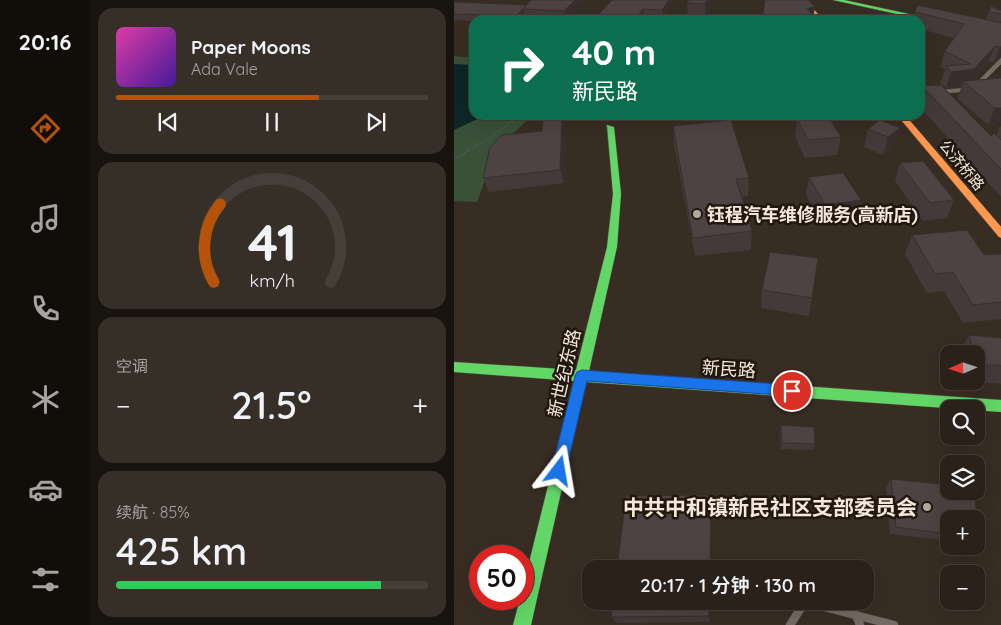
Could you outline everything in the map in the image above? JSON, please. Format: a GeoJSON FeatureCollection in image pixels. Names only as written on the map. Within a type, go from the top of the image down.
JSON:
{"type":"FeatureCollection","features":[{"type":"Feature","properties":{"kind":"main road"},"geometry":{"type":"LineString","coordinates":[[803,0],[816,15]]}},
{"type":"Feature","properties":{"kind":"main road"},"geometry":{"type":"LineString","coordinates":[[836,0],[852,1],[913,15]]}},
{"type":"Feature","properties":{"kind":"main road"},"geometry":{"type":"LineString","coordinates":[[925,18],[943,22]]}},
{"type":"Feature","properties":{"kind":"main road","name":"公济桥路"},"geometry":{"type":"LineString","coordinates":[[905,120],[1001,235]]}},
{"type":"Feature","properties":{"kind":"main road","name":"新世纪东路"},"geometry":{"type":"LineString","coordinates":[[522,625],[612,247],[616,194],[610,127]]}},
{"type":"Feature","properties":{"kind":"main road","name":"新民路"},"geometry":{"type":"LineString","coordinates":[[454,367],[1001,406]]}},
{"type":"Feature","properties":{"kind":"street"},"geometry":{"type":"LineString","coordinates":[[925,94],[966,90],[976,86],[1001,59]]}},
{"type":"Feature","properties":{"kind":"lane"},"geometry":{"type":"LineString","coordinates":[[790,625],[805,602],[894,625]]}},
{"type":"Feature","properties":{"kind":"lane"},"geometry":{"type":"LineString","coordinates":[[856,615],[860,625]]}},
{"type":"Feature","properties":{"kind":"path"},"geometry":{"type":"LineString","coordinates":[[454,159],[488,139],[514,120]]}},
{"type":"Feature","properties":{"kind":"green space"},"geometry":{"type":"Polygon","coordinates":[[[454,56],[469,58],[469,120],[527,120],[495,152],[477,202],[454,201],[454,56]]]}},
{"type":"Feature","properties":{"kind":"water"},"geometry":{"type":"Polygon","coordinates":[[[454,64],[469,65],[469,120],[475,120],[454,130],[454,64]]]}},
{"type":"Feature","properties":{"kind":"building"},"geometry":{"type":"Polygon","coordinates":[[[531,0],[575,0],[564,11],[523,9],[531,0]]]}},
{"type":"Feature","properties":{"kind":"building"},"geometry":{"type":"Polygon","coordinates":[[[612,0],[669,0],[662,10],[643,9],[638,15],[598,15],[612,0]]]}},
{"type":"Feature","properties":{"kind":"building"},"geometry":{"type":"Polygon","coordinates":[[[689,0],[707,0],[705,4],[687,3],[689,0]]]}},
{"type":"Feature","properties":{"kind":"building"},"geometry":{"type":"Polygon","coordinates":[[[765,0],[808,0],[815,7],[807,8],[812,15],[763,15],[765,0]]]}},
{"type":"Feature","properties":{"kind":"building"},"geometry":{"type":"Polygon","coordinates":[[[454,2],[527,5],[517,15],[454,14],[454,2]]]}},
{"type":"Feature","properties":{"kind":"building"},"geometry":{"type":"Polygon","coordinates":[[[917,5],[1002,23],[1002,46],[995,46],[974,69],[951,72],[946,66],[971,64],[945,51],[964,24],[915,12],[917,5]]]}},
{"type":"Feature","properties":{"kind":"building"},"geometry":{"type":"Polygon","coordinates":[[[991,6],[1002,10],[1002,14],[989,12],[991,6]]]}},
{"type":"Feature","properties":{"kind":"building"},"geometry":{"type":"Polygon","coordinates":[[[1002,78],[1002,108],[995,108],[963,81],[1002,78]]]}},
{"type":"Feature","properties":{"kind":"building"},"geometry":{"type":"Polygon","coordinates":[[[941,85],[991,136],[994,133],[1002,141],[1002,170],[925,89],[925,86],[941,85]]]}},
{"type":"Feature","properties":{"kind":"building"},"geometry":{"type":"Polygon","coordinates":[[[543,120],[562,120],[560,170],[483,178],[490,147],[502,135],[542,131],[543,120]]]}},
{"type":"Feature","properties":{"kind":"building"},"geometry":{"type":"Polygon","coordinates":[[[731,120],[749,178],[736,179],[752,231],[693,238],[673,126],[731,120]]]}},
{"type":"Feature","properties":{"kind":"building"},"geometry":{"type":"Polygon","coordinates":[[[798,120],[830,120],[841,137],[808,140],[798,120]]]}},
{"type":"Feature","properties":{"kind":"building"},"geometry":{"type":"Polygon","coordinates":[[[880,120],[900,128],[888,137],[868,129],[880,120]]]}},
{"type":"Feature","properties":{"kind":"building"},"geometry":{"type":"Polygon","coordinates":[[[923,161],[954,200],[930,203],[900,163],[923,161]]]}},
{"type":"Feature","properties":{"kind":"building"},"geometry":{"type":"Polygon","coordinates":[[[843,173],[861,200],[825,205],[809,177],[843,173]]]}},
{"type":"Feature","properties":{"kind":"building"},"geometry":{"type":"Polygon","coordinates":[[[967,230],[984,255],[1002,254],[1002,302],[973,305],[953,272],[935,274],[912,235],[967,230]]]}},
{"type":"Feature","properties":{"kind":"building"},"geometry":{"type":"Polygon","coordinates":[[[770,252],[818,258],[812,298],[762,290],[770,252]]]}},
{"type":"Feature","properties":{"kind":"building"},"geometry":{"type":"Polygon","coordinates":[[[969,335],[1002,338],[1002,366],[985,365],[985,345],[972,345],[969,335]]]}},
{"type":"Feature","properties":{"kind":"building"},"geometry":{"type":"Polygon","coordinates":[[[781,425],[814,427],[815,444],[782,443],[781,425]]]}},
{"type":"Feature","properties":{"kind":"building","name":"中共中和镇新民社区支部委员会"},"geometry":{"type":"Polygon","coordinates":[[[891,479],[940,484],[940,500],[975,500],[977,510],[940,510],[940,533],[896,527],[891,479]]]}},
{"type":"Feature","properties":{"kind":"building"},"geometry":{"type":"Polygon","coordinates":[[[711,495],[710,560],[618,560],[626,496],[711,495]]]}},
{"type":"Feature","properties":{"kind":"building"},"geometry":{"type":"Polygon","coordinates":[[[612,610],[709,610],[709,616],[611,617],[612,610]]]}},
{"type":"Feature","properties":{"kind":"traffic: fast"},"geometry":{"type":"LineString","coordinates":[[836,0],[910,15]]}},
{"type":"Feature","properties":{"kind":"traffic: fast"},"geometry":{"type":"LineString","coordinates":[[925,18],[934,20]]}},
{"type":"Feature","properties":{"kind":"traffic: fast"},"geometry":{"type":"LineString","coordinates":[[522,625],[612,247],[617,194],[610,127]]}},
{"type":"Feature","properties":{"kind":"traffic: fast"},"geometry":{"type":"LineString","coordinates":[[454,367],[1002,406]]}},
{"type":"Feature","properties":{"kind":"traffic: slow"},"geometry":{"type":"LineString","coordinates":[[803,0],[816,15]]}},
{"type":"Feature","properties":{"kind":"traffic: slow"},"geometry":{"type":"LineString","coordinates":[[905,120],[1002,235]]}},
{"type":"Feature","properties":{"kind":"place","name":"钰程汽车维修服务(高新店)"},"geometry":{"type":"Point","coordinates":[697,214]}},
{"type":"Feature","properties":{"kind":"place","name":"中共中和镇新民社区支部委员会"},"geometry":{"type":"Point","coordinates":[927,507]}},
{"type":"Feature","properties":{"kind":"route"},"geometry":{"type":"LineString","coordinates":[[559,471],[582,376],[792,391]]}}]}
